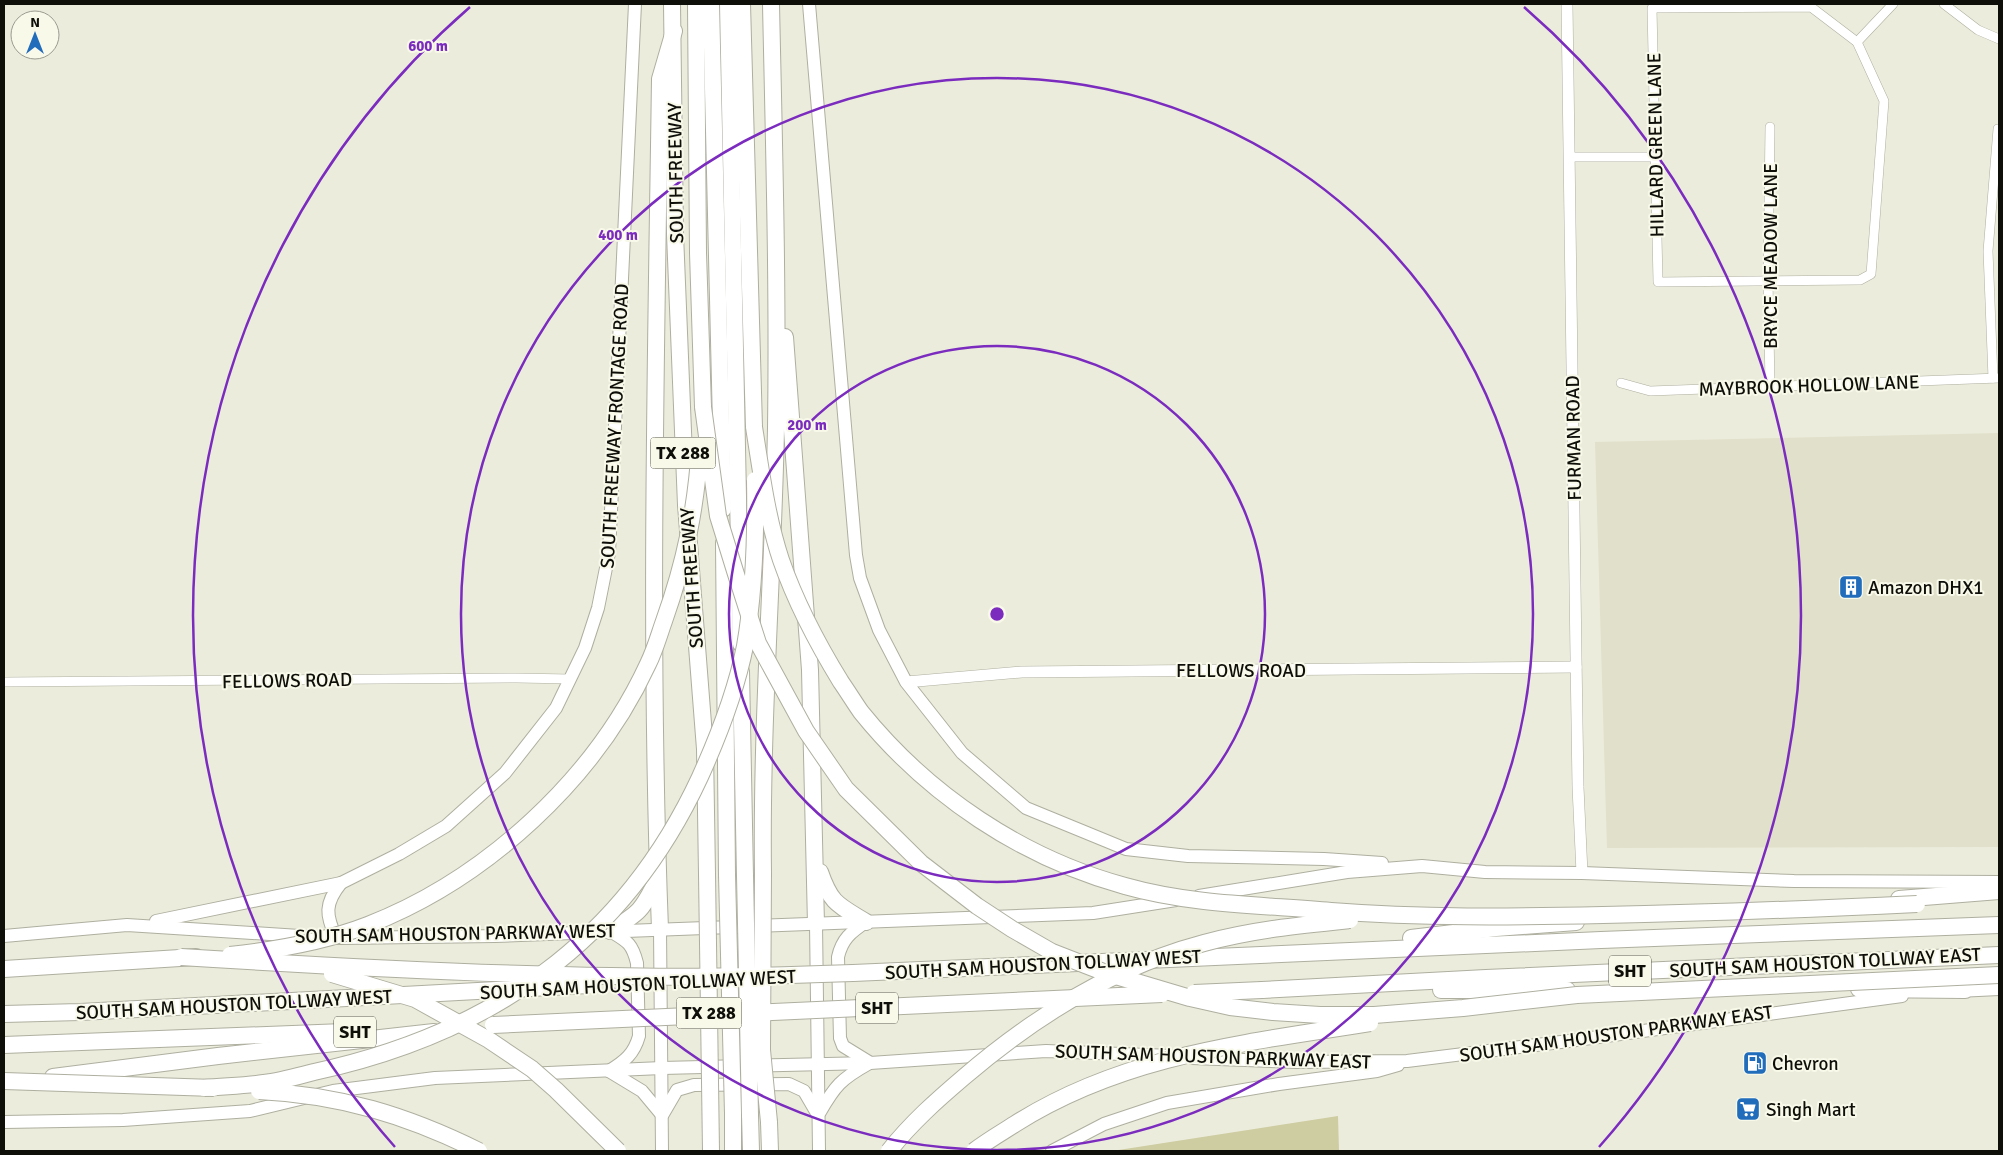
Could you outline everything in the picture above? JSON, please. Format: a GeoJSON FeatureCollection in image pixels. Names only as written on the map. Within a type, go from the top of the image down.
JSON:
{"type":"FeatureCollection","features":[{"type":"Feature","properties":{"kind":"highway","name":"SOUTH FREEWAY"},"geometry":{"type":"LineString","coordinates":[[672,4],[674,31],[676,273],[686,504],[705,749],[711,1151]]}},
{"type":"Feature","properties":{"kind":"highway"},"geometry":{"type":"LineString","coordinates":[[4,968],[270,951],[317,940],[367,925],[410,905],[452,882],[488,858],[539,814],[571,782],[596,750],[633,693],[649,663],[680,577],[692,517],[699,466],[703,407],[698,253],[696,4]]}},
{"type":"Feature","properties":{"kind":"highway"},"geometry":{"type":"LineString","coordinates":[[710,4],[724,564],[727,875],[733,1151]]}},
{"type":"Feature","properties":{"kind":"highway"},"geometry":{"type":"LineString","coordinates":[[728,4],[750,1151]]}},
{"type":"Feature","properties":{"kind":"highway"},"geometry":{"type":"LineString","coordinates":[[204,1088],[264,1083],[380,1056],[440,1033],[483,1013],[552,969],[615,908],[648,868],[670,835],[689,801],[729,706],[744,647],[749,613],[756,515],[742,4]]}},
{"type":"Feature","properties":{"kind":"highway","name":"TX 288"},"geometry":{"type":"LineString","coordinates":[[770,1151],[762,1050],[764,732],[776,426],[775,185],[771,4]]}},
{"type":"Feature","properties":{"kind":"highway"},"geometry":{"type":"LineString","coordinates":[[660,929],[653,585],[654,433],[660,79],[674,31]]}},
{"type":"Feature","properties":{"kind":"highway"},"geometry":{"type":"LineString","coordinates":[[775,185],[810,670],[816,924]]}},
{"type":"Feature","properties":{"kind":"highway"},"geometry":{"type":"LineString","coordinates":[[703,407],[718,516],[758,643],[806,731],[846,789],[921,863],[977,906],[1052,952],[1106,973],[1190,998],[1230,1007],[1320,1015],[1374,1015],[1576,996],[1999,976]]}},
{"type":"Feature","properties":{"kind":"highway"},"geometry":{"type":"LineString","coordinates":[[754,427],[771,524],[781,558],[798,602],[821,649],[859,710],[894,748],[936,788],[981,821],[1028,849],[1084,873],[1126,887],[1176,897],[1387,915],[1521,917],[1739,912],[1999,900]]}},
{"type":"Feature","properties":{"kind":"highway"},"geometry":{"type":"LineString","coordinates":[[815,857],[827,892],[835,903],[866,922]]}},
{"type":"Feature","properties":{"kind":"highway"},"geometry":{"type":"LineString","coordinates":[[610,931],[642,909],[658,878]]}},
{"type":"Feature","properties":{"kind":"highway"},"geometry":{"type":"LineString","coordinates":[[1275,954],[1496,928],[1999,892]]}},
{"type":"Feature","properties":{"kind":"highway"},"geometry":{"type":"LineString","coordinates":[[889,1151],[915,1120],[998,1048],[1078,994],[1169,954],[1205,943],[1282,927],[1387,915]]}},
{"type":"Feature","properties":{"kind":"highway","name":"SOUTH SAM HOUSTON TOLLWAY EAST"},"geometry":{"type":"LineString","coordinates":[[1275,954],[1999,925]]}},
{"type":"Feature","properties":{"kind":"highway","name":"SOUTH SAM HOUSTON TOLLWAY WEST"},"geometry":{"type":"LineString","coordinates":[[4,1014],[80,1012],[1275,954]]}},
{"type":"Feature","properties":{"kind":"highway"},"geometry":{"type":"LineString","coordinates":[[230,955],[265,959],[314,969],[353,979],[415,999],[489,1040],[532,1069],[618,1151]]}},
{"type":"Feature","properties":{"kind":"highway","name":"SOUTH SAM HOUSTON TOLLWAY EAST"},"geometry":{"type":"LineString","coordinates":[[1262,990],[1999,955]]}},
{"type":"Feature","properties":{"kind":"highway"},"geometry":{"type":"LineString","coordinates":[[4,958],[181,957],[395,970],[611,976],[727,977],[853,973]]}},
{"type":"Feature","properties":{"kind":"highway"},"geometry":{"type":"LineString","coordinates":[[1262,990],[1817,988],[1965,990]]}},
{"type":"Feature","properties":{"kind":"highway","name":"SOUTH SAM HOUSTON TOLLWAY WEST"},"geometry":{"type":"LineString","coordinates":[[4,1045],[217,1038],[1262,990]]}},
{"type":"Feature","properties":{"kind":"highway"},"geometry":{"type":"LineString","coordinates":[[974,1151],[1055,1100],[1088,1085],[1132,1069],[1220,1047],[1464,1008]]}},
{"type":"Feature","properties":{"kind":"highway"},"geometry":{"type":"LineString","coordinates":[[4,1081],[87,1074],[218,1056],[493,1025]]}},
{"type":"Feature","properties":{"kind":"highway"},"geometry":{"type":"LineString","coordinates":[[4,1081],[281,1092],[330,1098],[405,1118],[479,1151]]}},
{"type":"Feature","properties":{"kind":"main road","name":"SOUTH FREEWAY FRONTAGE ROAD"},"geometry":{"type":"LineString","coordinates":[[126,925],[167,920],[340,883],[399,854],[446,826],[487,790],[505,773],[556,708],[578,665],[592,627],[603,590],[609,553],[635,4]]}},
{"type":"Feature","properties":{"kind":"main road"},"geometry":{"type":"LineString","coordinates":[[809,4],[856,555],[860,578],[879,630],[906,682],[962,753],[1026,808],[1126,849],[1188,856],[1324,860],[1485,872],[1582,873],[1794,881],[1999,882]]}},
{"type":"Feature","properties":{"kind":"main road"},"geometry":{"type":"LineString","coordinates":[[819,1151],[816,924],[1093,913],[1347,872],[1422,866]]}},
{"type":"Feature","properties":{"kind":"main road"},"geometry":{"type":"LineString","coordinates":[[336,938],[328,916],[328,905],[332,893],[340,883]]}},
{"type":"Feature","properties":{"kind":"main road"},"geometry":{"type":"LineString","coordinates":[[866,922],[852,932],[840,945],[838,957],[840,1038],[843,1046],[870,1063]]}},
{"type":"Feature","properties":{"kind":"main road","name":"SOUTH SAM HOUSTON PARKWAY WEST"},"geometry":{"type":"LineString","coordinates":[[4,936],[126,925],[336,938],[495,936],[816,924]]}},
{"type":"Feature","properties":{"kind":"main road"},"geometry":{"type":"LineString","coordinates":[[660,929],[662,1151]]}},
{"type":"Feature","properties":{"kind":"main road"},"geometry":{"type":"LineString","coordinates":[[610,931],[628,942],[634,952],[637,963],[639,1036],[629,1058],[610,1071]]}},
{"type":"Feature","properties":{"kind":"main road","name":"SOUTH SAM HOUSTON PARKWAY EAST"},"geometry":{"type":"LineString","coordinates":[[662,1068],[870,1063],[1046,1051],[1296,1062],[1407,1061],[1882,998],[1965,990],[1999,989]]}},
{"type":"Feature","properties":{"kind":"main road"},"geometry":{"type":"LineString","coordinates":[[1052,1151],[1104,1124],[1167,1103],[1279,1084],[1383,1070],[1407,1061]]}},
{"type":"Feature","properties":{"kind":"main road"},"geometry":{"type":"LineString","coordinates":[[818,1115],[837,1085],[847,1075],[870,1063]]}},
{"type":"Feature","properties":{"kind":"main road"},"geometry":{"type":"LineString","coordinates":[[4,1122],[122,1120],[250,1111],[333,1091],[435,1078],[662,1068]]}},
{"type":"Feature","properties":{"kind":"main road"},"geometry":{"type":"LineString","coordinates":[[610,1071],[642,1091],[662,1115]]}},
{"type":"Feature","properties":{"kind":"main road"},"geometry":{"type":"LineString","coordinates":[[662,1115],[677,1090],[694,1085],[789,1084],[804,1091],[818,1115]]}},
{"type":"Feature","properties":{"kind":"street","name":"FURMAN ROAD"},"geometry":{"type":"LineString","coordinates":[[1567,4],[1576,667],[1582,873]]}},
{"type":"Feature","properties":{"kind":"street"},"geometry":{"type":"LineString","coordinates":[[1768,280],[1860,280],[1871,274],[1884,101],[1857,42],[1893,4]]}},
{"type":"Feature","properties":{"kind":"street"},"geometry":{"type":"LineString","coordinates":[[1944,4],[1978,30],[1999,39]]}},
{"type":"Feature","properties":{"kind":"street","name":"HILLARD GREEN LANE"},"geometry":{"type":"LineString","coordinates":[[1768,280],[1658,282],[1652,8],[1811,8],[1857,42]]}},
{"type":"Feature","properties":{"kind":"street","name":"BRYCE MEADOW LANE"},"geometry":{"type":"LineString","coordinates":[[1770,127],[1768,280],[1770,385]]}},
{"type":"Feature","properties":{"kind":"street"},"geometry":{"type":"LineString","coordinates":[[1996,378],[1988,251],[1999,130]]}},
{"type":"Feature","properties":{"kind":"street"},"geometry":{"type":"LineString","coordinates":[[1570,158],[1655,157]]}},
{"type":"Feature","properties":{"kind":"street","name":"MAYBROOK HOLLOW LANE"},"geometry":{"type":"LineString","coordinates":[[1621,384],[1650,391],[1996,378]]}},
{"type":"Feature","properties":{"kind":"street","name":"FELLOWS ROAD"},"geometry":{"type":"LineString","coordinates":[[906,682],[1022,672],[1576,667]]}},
{"type":"Feature","properties":{"kind":"street","name":"FELLOWS ROAD"},"geometry":{"type":"LineString","coordinates":[[4,682],[570,679]]}},
{"type":"Feature","properties":{"kind":"shaded area"},"geometry":{"type":"Polygon","coordinates":[[[1999,433],[1999,847],[1607,848],[1595,442],[1999,433]]]}},
{"type":"Feature","properties":{"kind":"shaded area"},"geometry":{"type":"Polygon","coordinates":[[[1338,1116],[1339,1151],[1112,1151],[1338,1116]]]}},
{"type":"Feature","properties":{"kind":"place","name":"Amazon DHX1"},"geometry":{"type":"Point","coordinates":[1851,587]}},
{"type":"Feature","properties":{"kind":"place","name":"Chevron"},"geometry":{"type":"Point","coordinates":[1755,1063]}},
{"type":"Feature","properties":{"kind":"place","name":"Singh Mart"},"geometry":{"type":"Point","coordinates":[1748,1109]}}]}
